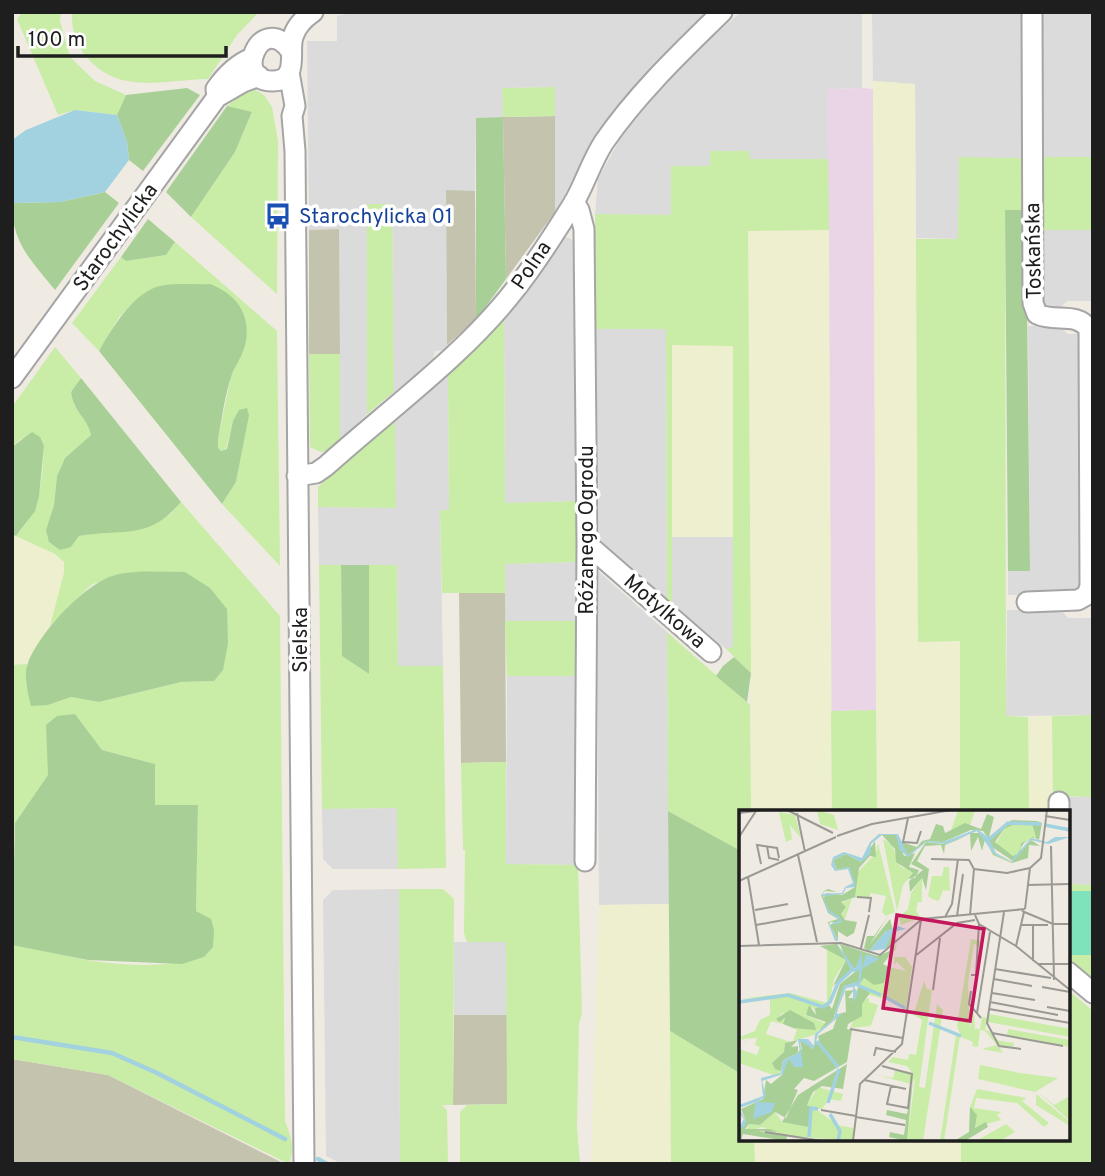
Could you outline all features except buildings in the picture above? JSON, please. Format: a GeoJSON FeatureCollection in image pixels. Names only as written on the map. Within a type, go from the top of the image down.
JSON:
{"type":"FeatureCollection","features":[{"type":"Feature","properties":{"kind":"street","name":"Starochylicka"},"geometry":{"type":"LineString","coordinates":[[260,71],[257,46],[270,39],[296,12]]}},
{"type":"Feature","properties":{"kind":"street"},"geometry":{"type":"LineString","coordinates":[[290,50],[298,26],[313,12]]}},
{"type":"Feature","properties":{"kind":"street","name":"Polna"},"geometry":{"type":"LineString","coordinates":[[297,476],[316,473],[326,466],[443,364],[496,313],[515,290],[574,202],[597,154],[632,106],[722,12]]}},
{"type":"Feature","properties":{"kind":"street","name":"Toskańska"},"geometry":{"type":"LineString","coordinates":[[1027,601],[1078,600],[1087,594],[1090,586],[1089,329],[1079,319],[1045,318],[1037,314],[1033,303],[1032,12]]}},
{"type":"Feature","properties":{"kind":"street"},"geometry":{"type":"LineString","coordinates":[[270,39],[284,43],[290,50],[293,59],[289,72]]}},
{"type":"Feature","properties":{"kind":"street","name":"Starochylicka"},"geometry":{"type":"LineString","coordinates":[[12,378],[217,97],[216,89],[225,78],[244,62],[282,78],[289,72]]}},
{"type":"Feature","properties":{"kind":"street","name":"Sielska"},"geometry":{"type":"LineString","coordinates":[[260,71],[286,112],[292,116]]}},
{"type":"Feature","properties":{"kind":"street","name":"Sielska"},"geometry":{"type":"LineString","coordinates":[[289,72],[295,106],[292,116],[295,151],[304,1164]]}},
{"type":"Feature","properties":{"kind":"street","name":"Różanego Ogrodu"},"geometry":{"type":"LineString","coordinates":[[574,202],[584,229],[587,544],[585,861]]}},
{"type":"Feature","properties":{"kind":"street","name":"Motylkowa"},"geometry":{"type":"LineString","coordinates":[[587,544],[711,652]]}},
{"type":"Feature","properties":{"kind":"street"},"geometry":{"type":"LineString","coordinates":[[1070,974],[1093,993]]}},
{"type":"Feature","properties":{"kind":"shaded area"},"geometry":{"type":"Polygon","coordinates":[[[354,12],[710,12],[597,135],[555,212],[555,87],[503,88],[503,117],[476,118],[475,191],[446,191],[447,350],[435,351],[432,363],[394,392],[392,205],[367,204],[367,414],[340,439],[339,229],[309,230],[307,41],[337,41],[337,16],[354,12]]]}},
{"type":"Feature","properties":{"kind":"shaded area"},"geometry":{"type":"Polygon","coordinates":[[[741,12],[862,12],[862,88],[827,89],[828,159],[749,159],[749,152],[710,152],[710,166],[671,215],[595,214],[598,179],[621,137],[644,106],[710,39],[741,12]]]}},
{"type":"Feature","properties":{"kind":"shaded area"},"geometry":{"type":"Polygon","coordinates":[[[872,12],[1026,12],[1026,158],[958,239],[916,238],[915,84],[873,81],[872,12]]]}},
{"type":"Feature","properties":{"kind":"shaded area"},"geometry":{"type":"Polygon","coordinates":[[[1039,12],[1093,12],[1093,301],[1067,301],[1059,309],[1045,310],[1040,306],[1038,230],[1090,157],[1038,157],[1039,12]]]}},
{"type":"Feature","properties":{"kind":"shaded area"},"geometry":{"type":"Polygon","coordinates":[[[873,81],[915,84],[918,641],[960,641],[960,810],[877,810],[873,81]]]}},
{"type":"Feature","properties":{"kind":"shaded area"},"geometry":{"type":"Polygon","coordinates":[[[827,89],[873,89],[876,710],[831,711],[827,89]]]}},
{"type":"Feature","properties":{"kind":"shaded area"},"geometry":{"type":"Polygon","coordinates":[[[555,116],[555,212],[506,279],[503,117],[555,116]]]}},
{"type":"Feature","properties":{"kind":"shaded area"},"geometry":{"type":"Polygon","coordinates":[[[446,190],[475,191],[476,319],[447,345],[446,190]]]}},
{"type":"Feature","properties":{"kind":"shaded area"},"geometry":{"type":"Polygon","coordinates":[[[339,229],[340,354],[309,354],[309,230],[339,229]]]}},
{"type":"Feature","properties":{"kind":"shaded area"},"geometry":{"type":"Polygon","coordinates":[[[748,230],[829,230],[832,810],[751,810],[748,230]]]}},
{"type":"Feature","properties":{"kind":"shaded area"},"geometry":{"type":"Polygon","coordinates":[[[570,238],[575,244],[577,501],[505,503],[504,315],[559,240],[570,238]]]}},
{"type":"Feature","properties":{"kind":"shaded area"},"geometry":{"type":"Polygon","coordinates":[[[1060,325],[1067,334],[1082,334],[1085,585],[1060,594],[1008,595],[1008,571],[1030,571],[1028,326],[1060,325]]]}},
{"type":"Feature","properties":{"kind":"shaded area"},"geometry":{"type":"Polygon","coordinates":[[[666,328],[667,599],[599,539],[596,329],[666,328]]]}},
{"type":"Feature","properties":{"kind":"shaded area"},"geometry":{"type":"Polygon","coordinates":[[[672,344],[733,345],[733,537],[672,537],[672,344]]]}},
{"type":"Feature","properties":{"kind":"shaded area"},"geometry":{"type":"Polygon","coordinates":[[[448,372],[449,510],[440,511],[443,666],[398,667],[397,566],[319,565],[318,507],[395,508],[395,418],[448,372]]]}},
{"type":"Feature","properties":{"kind":"shaded area"},"geometry":{"type":"Polygon","coordinates":[[[12,534],[55,554],[64,562],[64,573],[50,626],[27,664],[12,665],[12,534]]]}},
{"type":"Feature","properties":{"kind":"shaded area"},"geometry":{"type":"Polygon","coordinates":[[[672,537],[733,537],[733,648],[726,649],[672,603],[672,537]]]}},
{"type":"Feature","properties":{"kind":"shaded area"},"geometry":{"type":"Polygon","coordinates":[[[577,562],[577,621],[505,621],[505,564],[577,562]]]}},
{"type":"Feature","properties":{"kind":"shaded area"},"geometry":{"type":"Polygon","coordinates":[[[597,570],[667,632],[669,904],[599,905],[597,570]]]}},
{"type":"Feature","properties":{"kind":"shaded area"},"geometry":{"type":"Polygon","coordinates":[[[459,593],[505,593],[506,762],[461,763],[459,593]]]}},
{"type":"Feature","properties":{"kind":"shaded area"},"geometry":{"type":"Polygon","coordinates":[[[1007,610],[1061,610],[1068,618],[1093,618],[1093,715],[1006,716],[1007,610]]]}},
{"type":"Feature","properties":{"kind":"shaded area"},"geometry":{"type":"Polygon","coordinates":[[[507,676],[579,676],[578,865],[506,864],[507,676]]]}},
{"type":"Feature","properties":{"kind":"shaded area"},"geometry":{"type":"Polygon","coordinates":[[[1052,716],[1053,810],[1029,810],[1028,717],[1052,716]]]}},
{"type":"Feature","properties":{"kind":"shaded area"},"geometry":{"type":"Polygon","coordinates":[[[1064,797],[1093,797],[1093,885],[1070,884],[1070,810],[1067,810],[1064,797]]]}},
{"type":"Feature","properties":{"kind":"shaded area"},"geometry":{"type":"Polygon","coordinates":[[[398,808],[398,869],[333,869],[323,859],[322,809],[398,808]]]}},
{"type":"Feature","properties":{"kind":"shaded area"},"geometry":{"type":"Polygon","coordinates":[[[399,889],[400,1164],[342,1164],[326,1156],[323,900],[333,890],[399,889]]]}},
{"type":"Feature","properties":{"kind":"shaded area"},"geometry":{"type":"Polygon","coordinates":[[[669,904],[671,1164],[591,1164],[599,905],[669,904]]]}},
{"type":"Feature","properties":{"kind":"shaded area"},"geometry":{"type":"Polygon","coordinates":[[[454,942],[506,942],[507,1015],[454,1015],[454,942]]]}},
{"type":"Feature","properties":{"kind":"shaded area"},"geometry":{"type":"Polygon","coordinates":[[[454,1015],[507,1015],[507,1104],[453,1105],[454,1015]]]}},
{"type":"Feature","properties":{"kind":"shaded area"},"geometry":{"type":"Polygon","coordinates":[[[12,1059],[108,1075],[285,1164],[12,1164],[12,1059]]]}},
{"type":"Feature","properties":{"kind":"shaded area"},"geometry":{"type":"Polygon","coordinates":[[[754,1141],[961,1141],[961,1164],[755,1164],[754,1141]]]}},
{"type":"Feature","properties":{"kind":"green space"},"geometry":{"type":"Polygon","coordinates":[[[22,12],[61,12],[60,21],[70,57],[95,81],[126,95],[117,115],[75,110],[58,115],[17,19],[22,12]]]}},
{"type":"Feature","properties":{"kind":"green space"},"geometry":{"type":"Polygon","coordinates":[[[72,12],[259,12],[237,35],[208,79],[141,83],[111,76],[84,54],[75,34],[72,12]]]}},
{"type":"Feature","properties":{"kind":"green space"},"geometry":{"type":"Polygon","coordinates":[[[555,87],[555,116],[503,117],[502,88],[555,87]]]}},
{"type":"Feature","properties":{"kind":"green space"},"geometry":{"type":"Polygon","coordinates":[[[187,88],[200,95],[143,171],[129,160],[127,142],[117,115],[126,95],[187,88]]]}},
{"type":"Feature","properties":{"kind":"green space"},"geometry":{"type":"Polygon","coordinates":[[[255,90],[264,95],[272,107],[278,141],[277,294],[191,217],[235,152],[252,113],[227,106],[245,91],[255,90]]]}},
{"type":"Feature","properties":{"kind":"green space"},"geometry":{"type":"Polygon","coordinates":[[[227,106],[252,112],[235,152],[191,217],[166,192],[227,106]]]}},
{"type":"Feature","properties":{"kind":"green space"},"geometry":{"type":"Polygon","coordinates":[[[503,117],[506,279],[476,320],[476,118],[503,117]]]}},
{"type":"Feature","properties":{"kind":"green space"},"geometry":{"type":"Polygon","coordinates":[[[710,151],[749,151],[750,159],[828,159],[829,230],[748,231],[751,673],[726,649],[733,647],[733,346],[672,345],[672,603],[667,599],[666,329],[596,329],[595,214],[671,215],[671,166],[710,166],[710,151]]]}},
{"type":"Feature","properties":{"kind":"green space"},"geometry":{"type":"Polygon","coordinates":[[[959,157],[1026,158],[1026,210],[1005,211],[1006,716],[1028,717],[1029,810],[960,810],[960,641],[918,642],[916,239],[958,239],[959,157]]]}},
{"type":"Feature","properties":{"kind":"green space"},"geometry":{"type":"Polygon","coordinates":[[[1038,157],[1091,157],[1091,230],[1038,230],[1038,157]]]}},
{"type":"Feature","properties":{"kind":"green space"},"geometry":{"type":"Polygon","coordinates":[[[105,192],[119,203],[55,290],[19,241],[12,203],[60,202],[105,192]]]}},
{"type":"Feature","properties":{"kind":"green space"},"geometry":{"type":"Polygon","coordinates":[[[367,204],[392,204],[394,392],[367,414],[367,204]]]}},
{"type":"Feature","properties":{"kind":"green space"},"geometry":{"type":"Polygon","coordinates":[[[1005,210],[1026,210],[1030,571],[1008,571],[1005,210]]]}},
{"type":"Feature","properties":{"kind":"green space"},"geometry":{"type":"Polygon","coordinates":[[[148,219],[175,242],[166,255],[126,261],[121,257],[148,219]]]}},
{"type":"Feature","properties":{"kind":"green space"},"geometry":{"type":"Polygon","coordinates":[[[175,242],[277,331],[280,566],[222,504],[236,482],[242,450],[233,421],[226,449],[221,451],[218,448],[218,439],[231,376],[244,349],[246,324],[133,303],[119,317],[99,351],[72,323],[121,257],[126,261],[166,255],[175,242]]]}},
{"type":"Feature","properties":{"kind":"green space"},"geometry":{"type":"Polygon","coordinates":[[[210,284],[236,301],[247,327],[244,349],[232,374],[226,398],[218,439],[218,448],[221,451],[227,449],[233,421],[239,410],[247,408],[249,415],[236,482],[222,504],[99,351],[123,314],[147,291],[169,285],[210,284]]]}},
{"type":"Feature","properties":{"kind":"green space"},"geometry":{"type":"Polygon","coordinates":[[[504,315],[505,503],[577,501],[577,562],[505,564],[505,593],[442,593],[440,510],[449,510],[448,372],[504,315]]]}},
{"type":"Feature","properties":{"kind":"green space"},"geometry":{"type":"Polygon","coordinates":[[[55,347],[81,378],[71,392],[91,435],[65,458],[57,476],[54,505],[46,530],[71,547],[79,536],[170,515],[181,502],[280,616],[285,1121],[292,1142],[289,1164],[108,1075],[12,1059],[12,945],[86,960],[131,965],[176,963],[204,957],[202,915],[196,911],[198,805],[155,805],[155,764],[102,750],[75,714],[48,775],[15,823],[12,867],[12,665],[27,664],[26,686],[48,705],[71,697],[99,702],[181,682],[214,681],[118,574],[91,585],[50,626],[64,573],[64,562],[55,554],[16,536],[31,516],[39,494],[44,446],[21,439],[12,447],[12,407],[55,347]]]}},
{"type":"Feature","properties":{"kind":"green space"},"geometry":{"type":"Polygon","coordinates":[[[309,354],[340,354],[340,439],[321,452],[310,447],[309,354]]]}},
{"type":"Feature","properties":{"kind":"green space"},"geometry":{"type":"Polygon","coordinates":[[[81,378],[181,502],[158,523],[146,528],[79,536],[71,547],[60,550],[49,542],[46,530],[54,505],[57,476],[65,458],[91,435],[71,392],[81,378]]]}},
{"type":"Feature","properties":{"kind":"green space"},"geometry":{"type":"Polygon","coordinates":[[[395,418],[396,508],[318,507],[318,487],[395,418]]]}},
{"type":"Feature","properties":{"kind":"green space"},"geometry":{"type":"Polygon","coordinates":[[[32,432],[40,437],[44,446],[39,496],[35,511],[16,536],[12,534],[12,447],[32,432]]]}},
{"type":"Feature","properties":{"kind":"green space"},"geometry":{"type":"Polygon","coordinates":[[[319,565],[341,565],[342,656],[369,674],[369,565],[397,565],[398,666],[443,666],[446,868],[398,869],[397,808],[322,809],[319,565]]]}},
{"type":"Feature","properties":{"kind":"green space"},"geometry":{"type":"Polygon","coordinates":[[[341,565],[369,565],[369,674],[342,656],[341,565]]]}},
{"type":"Feature","properties":{"kind":"green space"},"geometry":{"type":"Polygon","coordinates":[[[185,572],[210,588],[227,609],[228,643],[223,670],[214,681],[181,682],[99,702],[71,697],[48,705],[31,706],[26,679],[28,663],[42,637],[79,597],[106,578],[119,574],[185,572]]]}},
{"type":"Feature","properties":{"kind":"green space"},"geometry":{"type":"Polygon","coordinates":[[[505,621],[577,621],[579,676],[507,676],[505,621]]]}},
{"type":"Feature","properties":{"kind":"green space"},"geometry":{"type":"Polygon","coordinates":[[[667,632],[750,705],[751,810],[739,810],[739,850],[668,811],[667,632]]]}},
{"type":"Feature","properties":{"kind":"green space"},"geometry":{"type":"Polygon","coordinates":[[[734,657],[751,673],[747,702],[716,676],[734,657]]]}},
{"type":"Feature","properties":{"kind":"green space"},"geometry":{"type":"Polygon","coordinates":[[[876,710],[877,810],[832,810],[831,711],[876,710]]]}},
{"type":"Feature","properties":{"kind":"green space"},"geometry":{"type":"Polygon","coordinates":[[[75,714],[102,750],[155,764],[155,805],[198,805],[196,911],[211,919],[214,930],[213,947],[204,957],[182,964],[88,960],[12,945],[15,823],[48,775],[46,725],[57,716],[75,714]]]}},
{"type":"Feature","properties":{"kind":"green space"},"geometry":{"type":"Polygon","coordinates":[[[1093,715],[1093,797],[1053,796],[1052,716],[1093,715]]]}},
{"type":"Feature","properties":{"kind":"green space"},"geometry":{"type":"Polygon","coordinates":[[[506,762],[506,864],[578,865],[582,1013],[579,1024],[577,1127],[580,1164],[460,1164],[460,1112],[467,1105],[507,1104],[506,942],[467,942],[464,933],[465,850],[461,763],[506,762]]]}},
{"type":"Feature","properties":{"kind":"green space"},"geometry":{"type":"Polygon","coordinates":[[[668,811],[739,850],[739,1073],[670,1031],[668,811]]]}},
{"type":"Feature","properties":{"kind":"green space"},"geometry":{"type":"Polygon","coordinates":[[[1070,884],[1093,885],[1093,989],[1070,961],[1070,884]]]}},
{"type":"Feature","properties":{"kind":"green space"},"geometry":{"type":"Polygon","coordinates":[[[399,889],[443,889],[454,899],[453,1105],[442,1105],[447,1110],[448,1164],[400,1164],[399,889]]]}},
{"type":"Feature","properties":{"kind":"green space"},"geometry":{"type":"Polygon","coordinates":[[[1070,891],[1093,891],[1093,955],[1070,955],[1070,891]]]}},
{"type":"Feature","properties":{"kind":"green space"},"geometry":{"type":"Polygon","coordinates":[[[1070,992],[1093,1011],[1093,1164],[961,1164],[961,1141],[1070,1141],[1070,992]]]}},
{"type":"Feature","properties":{"kind":"green space"},"geometry":{"type":"Polygon","coordinates":[[[670,1031],[739,1073],[739,1141],[754,1141],[755,1164],[671,1164],[670,1031]]]}},
{"type":"Feature","properties":{"kind":"water"},"geometry":{"type":"Polygon","coordinates":[[[75,110],[117,115],[127,142],[129,160],[105,192],[60,202],[12,203],[12,140],[26,130],[75,110]]]}},
{"type":"Feature","properties":{"kind":"waterway"},"geometry":{"type":"LineString","coordinates":[[12,1037],[112,1053],[157,1073],[285,1139]]}},
{"type":"Feature","properties":{"kind":"waterway"},"geometry":{"type":"LineString","coordinates":[[318,1159],[327,1164]]}},
{"type":"Feature","properties":{"kind":"place","name":"Starochylicka 01"},"geometry":{"type":"Point","coordinates":[278,216]}}]}
